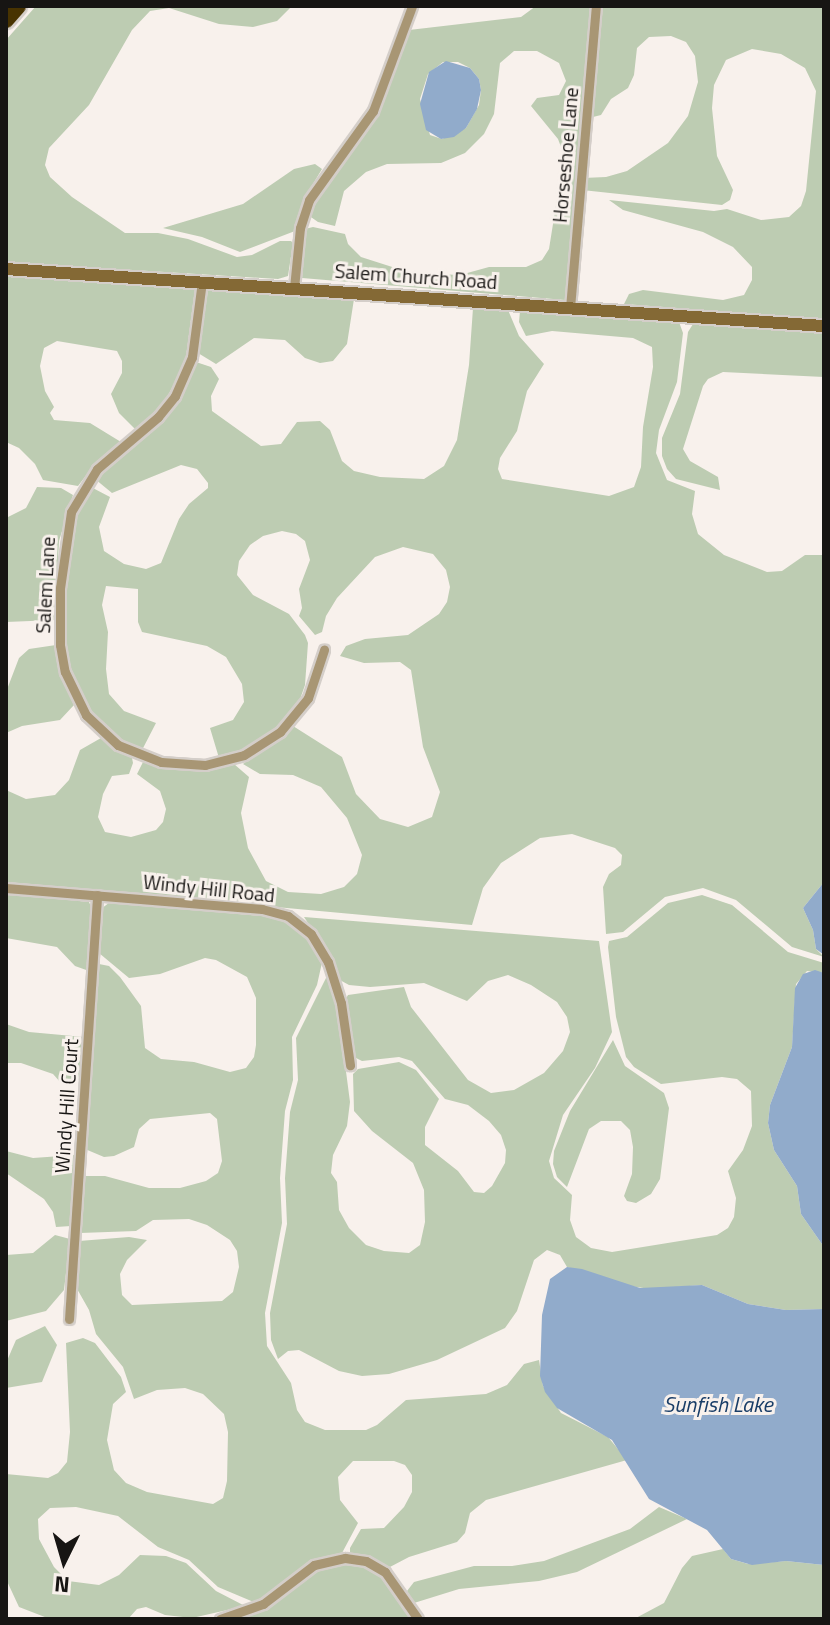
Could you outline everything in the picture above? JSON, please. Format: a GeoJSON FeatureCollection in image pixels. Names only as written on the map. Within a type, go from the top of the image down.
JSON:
{"type":"FeatureCollection","features":[{"type":"Feature","properties":{"kind":"highway"},"geometry":{"type":"LineString","coordinates":[[6,20],[18,6]]}},
{"type":"Feature","properties":{"kind":"street"},"geometry":{"type":"LineString","coordinates":[[294,288],[300,228],[309,200],[373,111],[412,6]]}},
{"type":"Feature","properties":{"kind":"street","name":"Horseshoe Lane"},"geometry":{"type":"LineString","coordinates":[[570,308],[596,6]]}},
{"type":"Feature","properties":{"kind":"street","name":"Salem Church Road"},"geometry":{"type":"LineString","coordinates":[[6,269],[824,326]]}},
{"type":"Feature","properties":{"kind":"street","name":"Salem Lane"},"geometry":{"type":"LineString","coordinates":[[202,281],[192,357],[175,396],[158,417],[91,476],[69,517],[60,588],[60,645],[65,672],[81,708],[118,745],[161,762],[205,765],[244,755],[288,724],[308,698],[324,650]]}},
{"type":"Feature","properties":{"kind":"street","name":"Windy Hill Road"},"geometry":{"type":"LineString","coordinates":[[6,888],[262,909],[295,920],[321,948],[333,973],[350,1065]]}},
{"type":"Feature","properties":{"kind":"street","name":"Windy Hill Court"},"geometry":{"type":"LineString","coordinates":[[69,1319],[97,895]]}},
{"type":"Feature","properties":{"kind":"street"},"geometry":{"type":"LineString","coordinates":[[220,1619],[263,1604],[314,1565],[345,1558],[370,1562],[385,1572],[418,1619]]}},
{"type":"Feature","properties":{"kind":"green space"},"geometry":{"type":"Polygon","coordinates":[[[36,6],[292,6],[277,21],[253,27],[219,24],[169,8],[150,11],[132,30],[89,105],[49,148],[45,165],[50,177],[72,197],[125,233],[158,233],[188,239],[237,257],[252,255],[280,241],[291,241],[288,276],[278,279],[6,262],[6,40],[36,6]]]}},
{"type":"Feature","properties":{"kind":"green space"},"geometry":{"type":"Polygon","coordinates":[[[536,6],[593,6],[565,300],[302,278],[305,229],[313,227],[345,234],[348,244],[361,257],[411,273],[460,275],[489,267],[526,267],[542,260],[549,249],[564,155],[558,139],[531,106],[537,98],[559,95],[566,81],[559,63],[537,51],[514,51],[500,63],[494,114],[484,134],[465,153],[441,163],[387,164],[366,172],[344,191],[335,226],[318,222],[308,215],[323,184],[377,113],[409,30],[521,17],[536,6]],[[443,62],[428,74],[420,99],[430,135],[442,139],[466,128],[479,105],[479,79],[470,68],[458,62],[443,62]]]}},
{"type":"Feature","properties":{"kind":"green space"},"geometry":{"type":"Polygon","coordinates":[[[598,6],[824,6],[824,319],[624,304],[629,294],[643,290],[723,300],[744,295],[752,280],[752,267],[733,247],[703,232],[623,210],[609,200],[714,211],[727,209],[761,220],[789,217],[801,206],[806,191],[816,91],[805,68],[781,54],[752,49],[726,60],[714,85],[712,108],[717,156],[733,190],[730,200],[722,205],[582,190],[583,178],[606,177],[627,171],[668,143],[688,116],[698,82],[695,56],[686,42],[671,36],[649,37],[637,48],[634,75],[628,88],[611,99],[601,115],[589,118],[598,6]]]}},
{"type":"Feature","properties":{"kind":"green space"},"geometry":{"type":"Polygon","coordinates":[[[315,164],[322,169],[304,199],[295,231],[240,252],[202,237],[163,228],[243,204],[294,169],[315,164]]]}},
{"type":"Feature","properties":{"kind":"green space"},"geometry":{"type":"Polygon","coordinates":[[[6,276],[195,289],[185,365],[163,404],[136,430],[119,413],[111,394],[122,373],[122,361],[117,351],[57,341],[44,348],[40,366],[45,391],[54,407],[50,413],[54,420],[90,423],[121,442],[94,465],[78,486],[43,480],[35,464],[19,448],[6,442],[6,276]]]}},
{"type":"Feature","properties":{"kind":"green space"},"geometry":{"type":"Polygon","coordinates":[[[208,290],[354,299],[347,344],[333,361],[320,363],[305,358],[285,340],[254,338],[216,364],[198,353],[208,290]]]}},
{"type":"Feature","properties":{"kind":"green space"},"geometry":{"type":"Polygon","coordinates":[[[473,308],[508,310],[519,336],[544,364],[527,391],[517,431],[500,458],[498,469],[502,479],[609,496],[634,487],[641,467],[643,427],[653,367],[652,347],[633,338],[552,331],[526,336],[519,322],[520,311],[679,322],[683,333],[677,382],[659,430],[656,453],[667,480],[695,491],[692,514],[698,534],[724,555],[767,572],[782,571],[805,555],[824,555],[824,882],[803,908],[813,930],[816,949],[824,957],[792,947],[736,900],[703,888],[665,897],[623,932],[606,934],[603,887],[609,874],[621,865],[622,855],[615,848],[572,834],[540,838],[501,863],[483,888],[472,925],[6,882],[6,790],[26,799],[55,795],[69,780],[80,750],[101,738],[132,758],[133,763],[129,774],[112,776],[103,794],[98,817],[105,832],[131,837],[156,830],[163,822],[166,809],[160,791],[137,774],[143,762],[187,770],[234,764],[249,777],[241,813],[248,848],[266,881],[288,892],[321,894],[344,887],[357,874],[362,855],[347,818],[321,787],[293,775],[260,774],[243,764],[293,726],[342,757],[356,794],[380,819],[408,827],[432,817],[440,792],[423,747],[411,670],[400,662],[364,663],[340,656],[346,646],[365,639],[408,635],[439,614],[447,602],[450,587],[446,570],[433,554],[403,547],[375,557],[337,598],[326,616],[322,632],[315,635],[299,616],[302,608],[299,589],[310,560],[305,541],[296,534],[282,531],[263,536],[250,545],[239,561],[237,575],[253,595],[289,614],[305,635],[308,643],[305,685],[298,705],[277,729],[247,748],[219,758],[210,728],[233,720],[244,702],[242,684],[226,657],[207,646],[142,632],[138,622],[138,589],[106,586],[102,605],[108,632],[106,669],[109,694],[124,711],[156,723],[141,752],[120,741],[96,720],[76,687],[66,654],[64,593],[72,523],[89,486],[110,497],[99,527],[104,551],[124,564],[146,569],[161,563],[179,519],[189,504],[208,488],[208,483],[197,469],[181,465],[112,493],[95,479],[166,416],[183,392],[196,362],[211,367],[219,379],[211,396],[212,411],[261,446],[281,444],[297,422],[320,421],[330,430],[342,461],[354,471],[380,477],[424,479],[444,466],[457,440],[469,365],[473,308]]]}},
{"type":"Feature","properties":{"kind":"green space"},"geometry":{"type":"Polygon","coordinates":[[[693,324],[824,333],[824,377],[723,372],[708,379],[703,386],[683,449],[690,461],[718,477],[720,490],[676,479],[667,469],[662,456],[662,438],[680,394],[688,332],[693,324]]]}},
{"type":"Feature","properties":{"kind":"green space"},"geometry":{"type":"Polygon","coordinates":[[[37,487],[61,488],[73,495],[59,541],[55,620],[6,622],[6,518],[26,508],[37,487]]]}},
{"type":"Feature","properties":{"kind":"green space"},"geometry":{"type":"Polygon","coordinates":[[[56,645],[61,673],[74,705],[60,720],[22,726],[6,733],[6,692],[19,658],[29,649],[56,645]]]}},
{"type":"Feature","properties":{"kind":"green space"},"geometry":{"type":"Polygon","coordinates":[[[6,893],[89,902],[92,909],[89,971],[75,966],[57,947],[6,938],[6,893]]]}},
{"type":"Feature","properties":{"kind":"green space"},"geometry":{"type":"Polygon","coordinates":[[[702,895],[732,905],[788,952],[824,963],[824,973],[807,971],[796,984],[792,1047],[770,1105],[768,1123],[774,1150],[797,1186],[801,1214],[824,1247],[824,1309],[786,1310],[748,1304],[702,1285],[651,1289],[629,1286],[567,1267],[560,1255],[547,1250],[534,1260],[517,1311],[505,1328],[437,1360],[389,1374],[362,1376],[339,1371],[299,1350],[288,1351],[278,1359],[271,1340],[270,1313],[287,1224],[285,1178],[290,1112],[298,1080],[296,1038],[326,978],[330,974],[336,995],[350,1102],[347,1126],[333,1155],[331,1173],[337,1182],[339,1210],[349,1228],[366,1245],[384,1251],[409,1253],[420,1245],[425,1222],[424,1190],[413,1163],[372,1131],[354,1111],[353,1074],[358,1069],[399,1062],[416,1070],[439,1099],[425,1127],[425,1145],[458,1171],[474,1192],[484,1193],[492,1186],[505,1163],[506,1150],[501,1135],[489,1121],[468,1105],[445,1099],[412,1061],[399,1057],[362,1061],[354,1057],[344,1002],[348,995],[404,987],[411,1007],[468,1080],[491,1093],[514,1090],[544,1073],[563,1051],[570,1032],[567,1017],[557,1002],[508,975],[488,981],[467,1001],[424,983],[370,987],[349,985],[338,979],[326,950],[304,917],[599,941],[612,1032],[595,1068],[563,1115],[549,1161],[554,1178],[572,1195],[570,1220],[576,1237],[591,1248],[612,1252],[717,1235],[728,1228],[734,1217],[736,1198],[728,1171],[743,1150],[752,1126],[751,1091],[737,1079],[722,1077],[661,1084],[634,1067],[626,1057],[616,1017],[608,947],[609,941],[627,937],[668,903],[702,895]]]}},
{"type":"Feature","properties":{"kind":"green space"},"geometry":{"type":"Polygon","coordinates":[[[110,902],[283,918],[308,936],[323,958],[317,985],[292,1037],[293,1080],[285,1111],[280,1178],[282,1223],[265,1313],[267,1346],[291,1383],[297,1410],[305,1422],[325,1430],[366,1430],[377,1425],[406,1400],[486,1394],[507,1385],[524,1364],[539,1360],[543,1386],[561,1413],[608,1437],[627,1460],[486,1500],[470,1513],[465,1533],[457,1542],[409,1557],[388,1568],[372,1558],[350,1553],[350,1548],[361,1529],[384,1528],[404,1507],[412,1492],[412,1475],[405,1465],[394,1461],[353,1461],[338,1477],[340,1500],[358,1523],[342,1553],[308,1563],[256,1603],[218,1587],[189,1560],[158,1547],[118,1516],[76,1507],[50,1508],[38,1519],[39,1539],[54,1567],[68,1581],[99,1585],[119,1575],[140,1555],[166,1556],[186,1563],[216,1591],[245,1606],[192,1618],[165,1615],[146,1607],[137,1609],[128,1619],[50,1619],[19,1607],[6,1579],[6,1474],[48,1478],[58,1473],[67,1462],[70,1432],[66,1343],[83,1338],[95,1343],[121,1377],[126,1392],[113,1404],[107,1440],[114,1470],[126,1483],[147,1492],[213,1504],[223,1498],[227,1481],[228,1432],[224,1414],[203,1394],[185,1388],[157,1390],[134,1399],[123,1367],[96,1334],[89,1310],[76,1287],[79,1241],[129,1237],[147,1240],[127,1260],[120,1274],[122,1295],[132,1305],[222,1301],[233,1292],[239,1267],[237,1251],[230,1240],[207,1225],[189,1219],[153,1220],[136,1231],[80,1233],[84,1176],[105,1176],[149,1188],[180,1188],[206,1181],[218,1173],[222,1161],[217,1119],[210,1113],[150,1119],[139,1129],[134,1147],[114,1156],[104,1157],[85,1149],[99,964],[109,966],[120,977],[141,1006],[145,1048],[161,1059],[194,1062],[230,1072],[246,1068],[254,1057],[256,1045],[256,998],[247,977],[216,960],[205,958],[160,974],[129,978],[99,953],[101,909],[110,902]]]}},
{"type":"Feature","properties":{"kind":"green space"},"geometry":{"type":"Polygon","coordinates":[[[6,1024],[29,1032],[84,1037],[81,1080],[61,1083],[53,1074],[21,1063],[6,1063],[6,1024]]]}},
{"type":"Feature","properties":{"kind":"green space"},"geometry":{"type":"Polygon","coordinates":[[[613,1040],[625,1066],[664,1093],[669,1108],[660,1179],[651,1194],[636,1203],[627,1201],[624,1196],[632,1174],[633,1147],[630,1130],[621,1121],[601,1121],[589,1129],[567,1187],[557,1177],[553,1164],[554,1151],[570,1111],[613,1040]]]}},
{"type":"Feature","properties":{"kind":"green space"},"geometry":{"type":"Polygon","coordinates":[[[6,1151],[33,1158],[75,1155],[71,1226],[56,1227],[53,1212],[44,1199],[6,1173],[6,1151]]]}},
{"type":"Feature","properties":{"kind":"green space"},"geometry":{"type":"Polygon","coordinates":[[[55,1235],[70,1239],[64,1290],[46,1311],[6,1321],[6,1255],[33,1253],[55,1235]]]}},
{"type":"Feature","properties":{"kind":"green space"},"geometry":{"type":"Polygon","coordinates":[[[45,1326],[57,1345],[42,1382],[6,1388],[6,1363],[16,1340],[45,1326]]]}},
{"type":"Feature","properties":{"kind":"green space"},"geometry":{"type":"Polygon","coordinates":[[[659,1507],[687,1519],[577,1572],[539,1581],[459,1589],[414,1603],[407,1591],[414,1582],[474,1566],[512,1566],[544,1561],[630,1529],[659,1507]]]}},
{"type":"Feature","properties":{"kind":"green space"},"geometry":{"type":"Polygon","coordinates":[[[723,1549],[731,1559],[748,1564],[786,1561],[824,1565],[824,1619],[634,1619],[664,1603],[682,1568],[692,1556],[723,1549]]]}},
{"type":"Feature","properties":{"kind":"green space"},"geometry":{"type":"Polygon","coordinates":[[[342,1562],[364,1565],[381,1576],[412,1619],[240,1619],[271,1604],[316,1569],[342,1562]]]}},
{"type":"Feature","properties":{"kind":"water"},"geometry":{"type":"Polygon","coordinates":[[[446,61],[470,68],[479,79],[481,90],[477,109],[466,128],[454,137],[441,139],[426,130],[420,104],[429,72],[446,61]]]}},
{"type":"Feature","properties":{"kind":"water"},"geometry":{"type":"Polygon","coordinates":[[[824,882],[824,955],[816,949],[813,930],[803,908],[824,882]]]}},
{"type":"Feature","properties":{"kind":"water"},"geometry":{"type":"Polygon","coordinates":[[[815,970],[824,973],[824,1247],[801,1214],[797,1186],[774,1150],[768,1123],[770,1105],[792,1047],[795,988],[803,974],[815,970]]]}},
{"type":"Feature","properties":{"kind":"water","name":"Sunfish Lake"},"geometry":{"type":"Polygon","coordinates":[[[567,1267],[640,1288],[702,1285],[748,1304],[786,1310],[824,1309],[824,1565],[786,1561],[752,1565],[731,1559],[707,1530],[649,1499],[612,1440],[557,1408],[545,1392],[540,1376],[542,1315],[550,1279],[567,1267]]]}}]}
